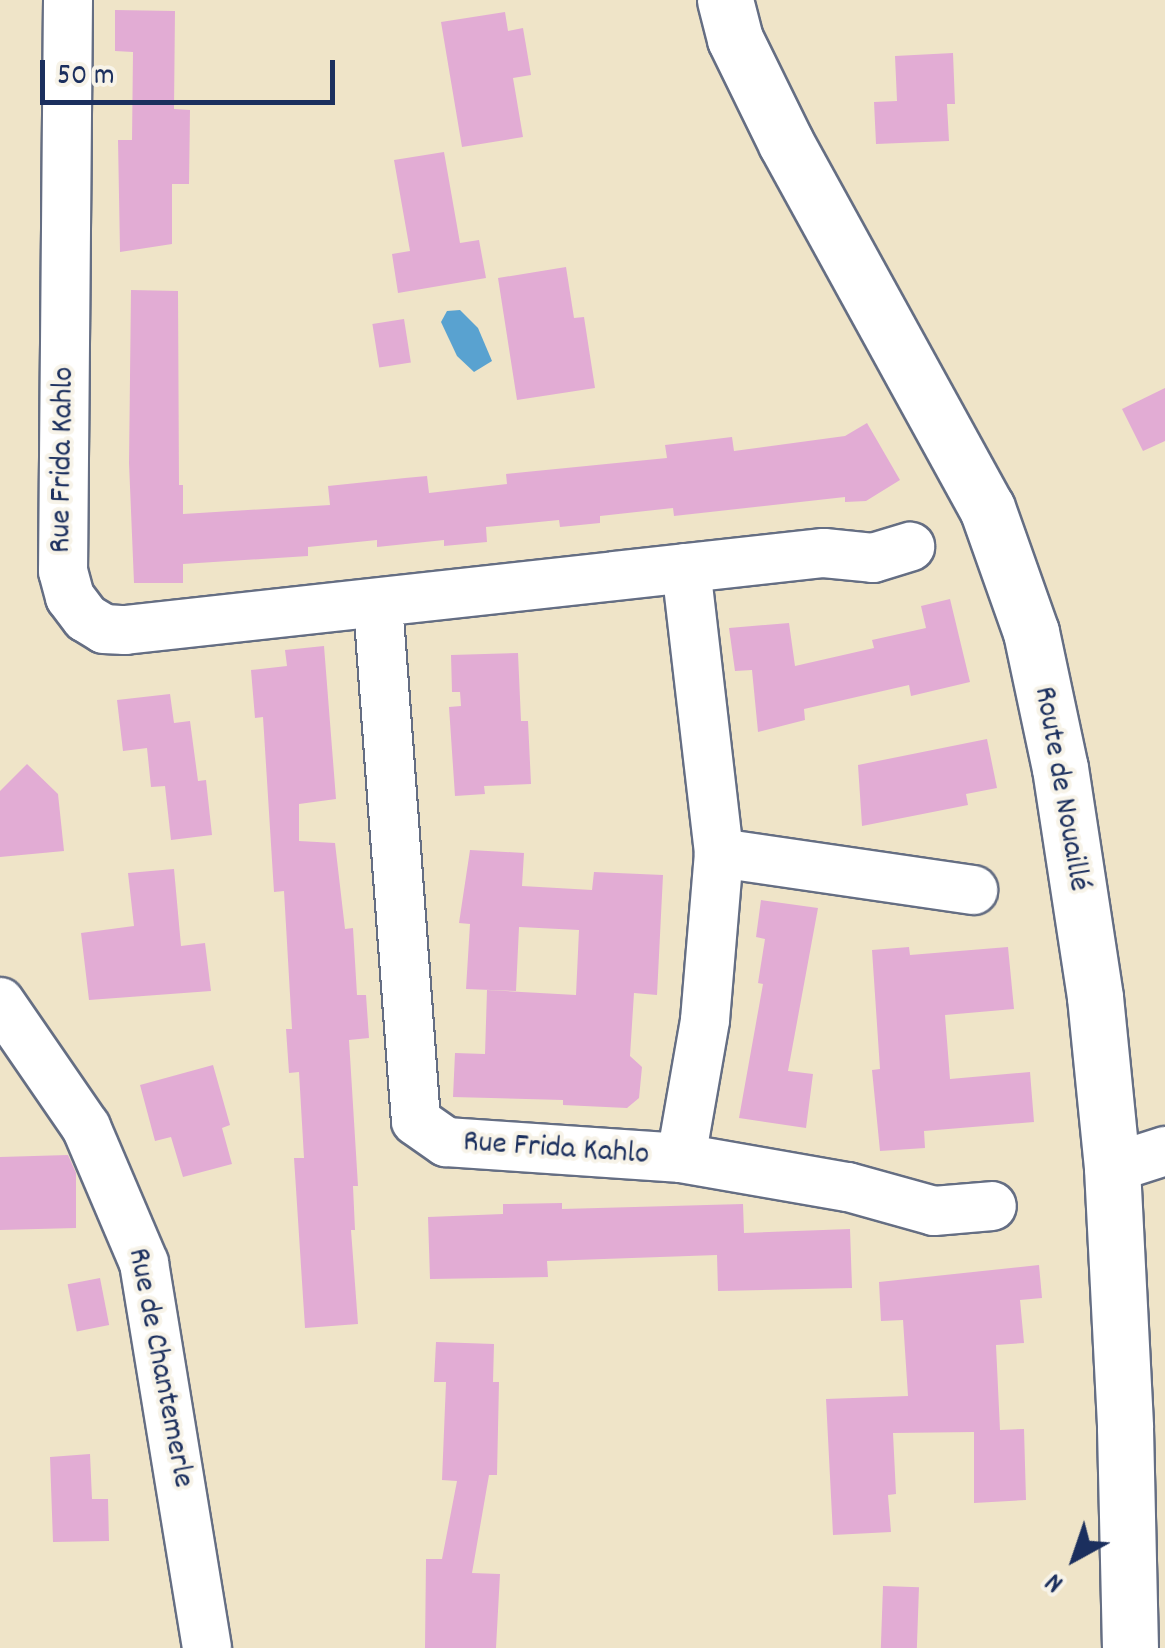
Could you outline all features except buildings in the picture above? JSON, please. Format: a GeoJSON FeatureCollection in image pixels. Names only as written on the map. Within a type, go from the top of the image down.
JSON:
{"type":"FeatureCollection","features":[{"type":"Feature","properties":{"kind":"street","name":"Rue Frida Kahlo"},"geometry":{"type":"LineString","coordinates":[[68,0],[62,571],[70,597],[86,618],[104,628],[125,630],[824,553],[873,558],[910,546]]}},
{"type":"Feature","properties":{"kind":"street","name":"Route de Nouaillé"},"geometry":{"type":"LineString","coordinates":[[725,0],[735,39],[786,143],[987,508],[1031,632],[1060,768],[1095,997],[1112,1168],[1126,1428],[1130,1648]]}},
{"type":"Feature","properties":{"kind":"street","name":"Rue Frida Kahlo"},"geometry":{"type":"LineString","coordinates":[[681,1158],[704,1020],[719,853],[686,568]]}},
{"type":"Feature","properties":{"kind":"street","name":"Rue Frida Kahlo"},"geometry":{"type":"LineString","coordinates":[[378,604],[416,1120],[446,1142],[681,1158],[848,1187],[934,1210],[992,1206]]}},
{"type":"Feature","properties":{"kind":"street"},"geometry":{"type":"LineString","coordinates":[[719,853],[973,890]]}},
{"type":"Feature","properties":{"kind":"street","name":"Rue de Chantemerle"},"geometry":{"type":"LineString","coordinates":[[0,1002],[86,1127],[144,1264],[207,1648]]}},
{"type":"Feature","properties":{"kind":"street"},"geometry":{"type":"LineString","coordinates":[[1112,1168],[1165,1151]]}},
{"type":"Feature","properties":{"kind":"water"},"geometry":{"type":"Polygon","coordinates":[[[460,310],[478,328],[492,361],[474,372],[457,356],[441,322],[447,311],[460,310]]]}}]}
